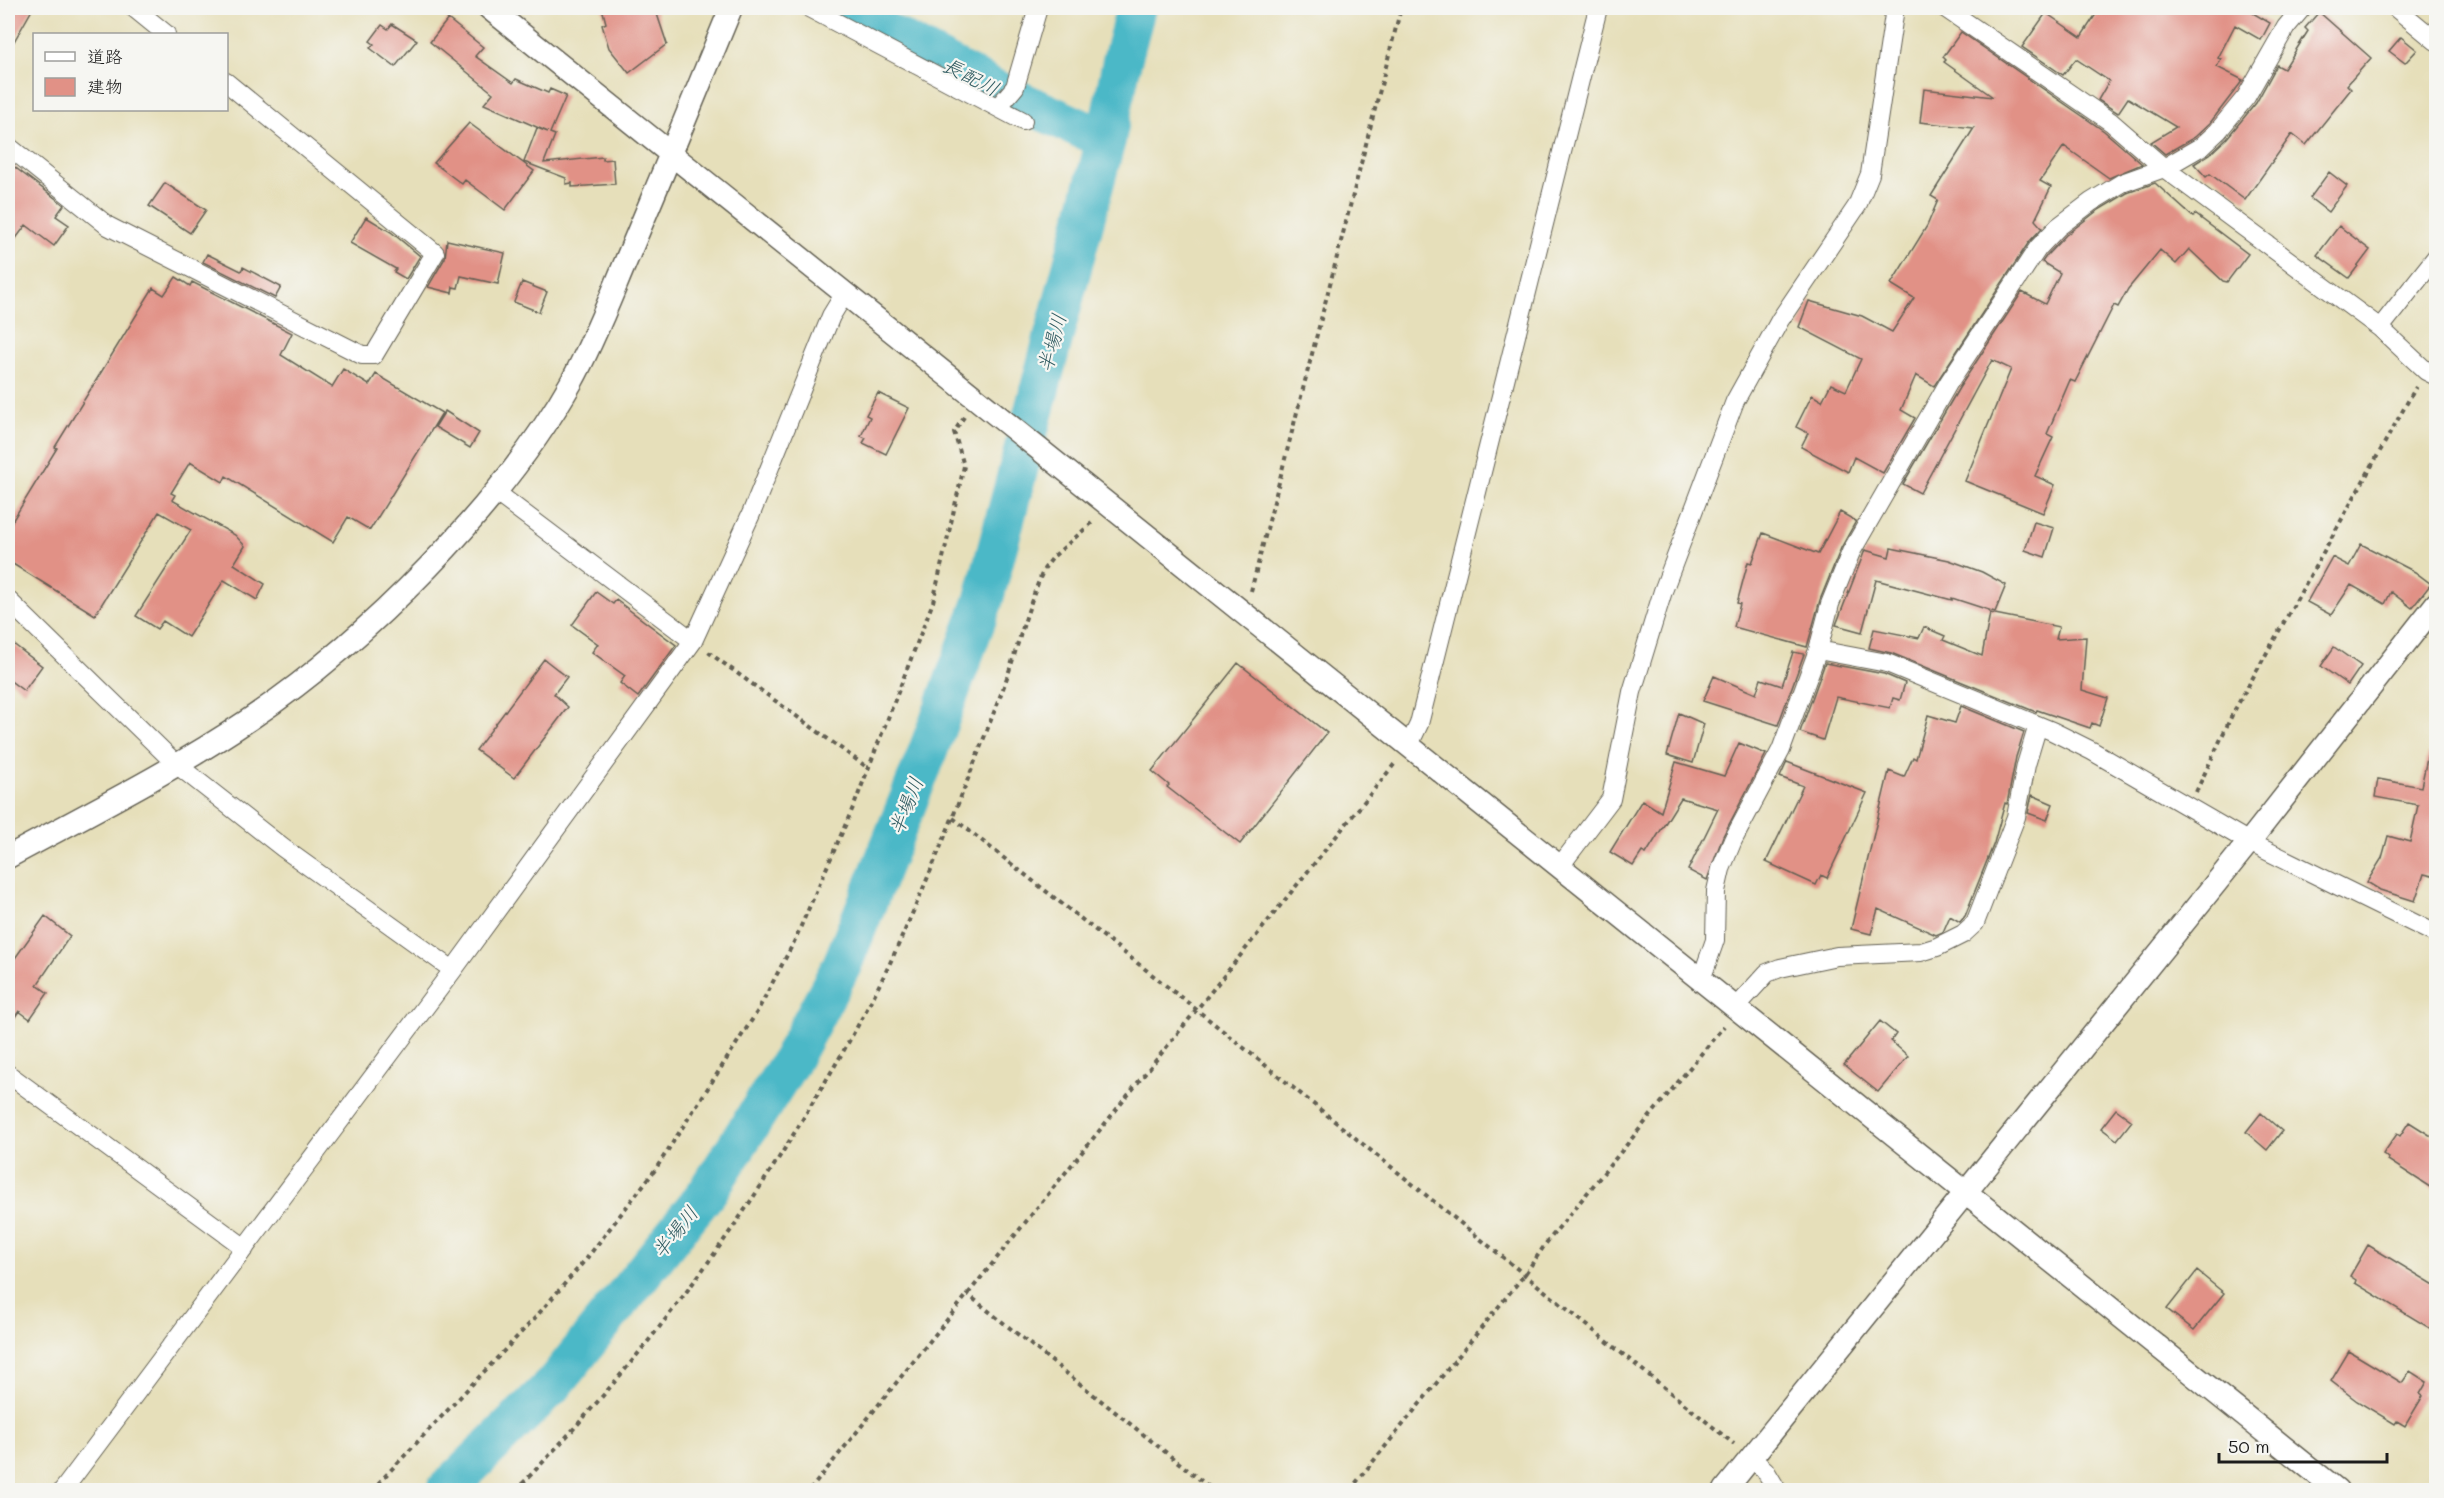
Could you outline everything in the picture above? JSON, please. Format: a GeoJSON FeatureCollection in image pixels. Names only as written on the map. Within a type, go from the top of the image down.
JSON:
{"type":"FeatureCollection","features":[{"type":"Feature","properties":{"kind":"street"},"geometry":{"type":"LineString","coordinates":[[134,8],[165,33]]}},
{"type":"Feature","properties":{"kind":"street"},"geometry":{"type":"LineString","coordinates":[[489,8],[2337,1491]]}},
{"type":"Feature","properties":{"kind":"street"},"geometry":{"type":"LineString","coordinates":[[8,856],[176,764],[272,704],[332,656],[408,587],[494,491],[541,429],[588,349],[731,8]]}},
{"type":"Feature","properties":{"kind":"street"},"geometry":{"type":"LineString","coordinates":[[809,8],[1001,105],[1023,121]]}},
{"type":"Feature","properties":{"kind":"street"},"geometry":{"type":"LineString","coordinates":[[1001,105],[1015,87],[1038,8]]}},
{"type":"Feature","properties":{"kind":"street"},"geometry":{"type":"LineString","coordinates":[[1409,745],[1419,724],[1598,8]]}},
{"type":"Feature","properties":{"kind":"street"},"geometry":{"type":"LineString","coordinates":[[1560,867],[1611,799],[1632,692],[1663,591],[1736,401],[1780,320],[1857,206],[1870,174],[1895,8]]}},
{"type":"Feature","properties":{"kind":"street"},"geometry":{"type":"LineString","coordinates":[[1945,8],[2111,122],[2164,168],[2380,328],[2431,374]]}},
{"type":"Feature","properties":{"kind":"street"},"geometry":{"type":"LineString","coordinates":[[1701,980],[1715,940],[1716,891],[1721,869],[1733,840],[1781,750],[1818,650],[1830,604],[1851,552],[1949,382],[2038,248],[2058,227],[2091,201],[2122,183],[2164,168],[2202,146],[2231,118],[2286,27],[2302,8]]}},
{"type":"Feature","properties":{"kind":"street"},"geometry":{"type":"LineString","coordinates":[[2396,8],[2436,41]]}},
{"type":"Feature","properties":{"kind":"street"},"geometry":{"type":"LineString","coordinates":[[8,146],[108,226],[362,355],[374,355],[435,253],[228,83]]}},
{"type":"Feature","properties":{"kind":"street"},"geometry":{"type":"LineString","coordinates":[[2380,328],[2436,257]]}},
{"type":"Feature","properties":{"kind":"street"},"geometry":{"type":"LineString","coordinates":[[63,1491],[453,970],[693,641],[751,514],[831,316],[845,292]]}},
{"type":"Feature","properties":{"kind":"street"},"geometry":{"type":"LineString","coordinates":[[494,491],[693,641]]}},
{"type":"Feature","properties":{"kind":"street"},"geometry":{"type":"LineString","coordinates":[[8,600],[176,764],[283,848],[453,970]]}},
{"type":"Feature","properties":{"kind":"street"},"geometry":{"type":"LineString","coordinates":[[1725,1491],[2249,842],[2436,604]]}},
{"type":"Feature","properties":{"kind":"street"},"geometry":{"type":"LineString","coordinates":[[1818,650],[1887,663],[2038,725],[2092,751],[2249,842],[2436,934]]}},
{"type":"Feature","properties":{"kind":"street"},"geometry":{"type":"LineString","coordinates":[[1735,1008],[1767,973],[1780,968],[1837,956],[1921,952],[1937,948],[1963,934],[1975,923],[2016,818],[2026,765],[2038,725]]}},
{"type":"Feature","properties":{"kind":"street"},"geometry":{"type":"LineString","coordinates":[[8,1074],[245,1248]]}},
{"type":"Feature","properties":{"kind":"street"},"geometry":{"type":"LineString","coordinates":[[1751,1458],[1765,1470],[1777,1491]]}},
{"type":"Feature","properties":{"kind":"path"},"geometry":{"type":"LineString","coordinates":[[1238,608],[1252,587],[1401,8]]}},
{"type":"Feature","properties":{"kind":"path"},"geometry":{"type":"LineString","coordinates":[[2189,807],[2233,713],[2431,374]]}},
{"type":"Feature","properties":{"kind":"path"},"geometry":{"type":"LineString","coordinates":[[372,1491],[542,1310],[586,1258],[655,1170],[757,1012],[783,962],[855,803],[933,602],[964,466],[954,428],[983,404]]}},
{"type":"Feature","properties":{"kind":"path"},"geometry":{"type":"LineString","coordinates":[[516,1491],[619,1379],[677,1307],[744,1215],[846,1047],[895,952],[953,818],[1005,682],[1044,569],[1054,556],[1110,505]]}},
{"type":"Feature","properties":{"kind":"path"},"geometry":{"type":"LineString","coordinates":[[693,641],[868,768]]}},
{"type":"Feature","properties":{"kind":"path"},"geometry":{"type":"LineString","coordinates":[[810,1491],[966,1293],[1409,745]]}},
{"type":"Feature","properties":{"kind":"path"},"geometry":{"type":"LineString","coordinates":[[953,818],[1197,1010],[1751,1458]]}},
{"type":"Feature","properties":{"kind":"path"},"geometry":{"type":"LineString","coordinates":[[1350,1491],[1525,1274],[1547,1242],[1727,1023],[1735,1008]]}},
{"type":"Feature","properties":{"kind":"path"},"geometry":{"type":"LineString","coordinates":[[966,1293],[1213,1491]]}},
{"type":"Feature","properties":{"kind":"building"},"geometry":{"type":"Polygon","coordinates":[[[8,8],[33,8],[8,52],[8,8]]]}},
{"type":"Feature","properties":{"kind":"building"},"geometry":{"type":"Polygon","coordinates":[[[602,8],[655,8],[667,44],[629,73],[609,48],[602,25],[606,23],[602,8]]]}},
{"type":"Feature","properties":{"kind":"building"},"geometry":{"type":"Polygon","coordinates":[[[2100,8],[2252,8],[2251,12],[2270,23],[2261,40],[2235,25],[2218,58],[2221,59],[2217,67],[2243,80],[2210,123],[2195,137],[2165,154],[2151,142],[2176,127],[2128,98],[2118,113],[2098,100],[2109,81],[2076,59],[2063,75],[2022,47],[2046,13],[2081,37],[2100,8]]]}},
{"type":"Feature","properties":{"kind":"building"},"geometry":{"type":"Polygon","coordinates":[[[2319,12],[2371,58],[2347,85],[2351,89],[2306,145],[2292,134],[2245,200],[2210,174],[2206,177],[2194,164],[2210,154],[2227,138],[2256,103],[2277,65],[2284,69],[2308,31],[2305,28],[2319,12]]]}},
{"type":"Feature","properties":{"kind":"building"},"geometry":{"type":"Polygon","coordinates":[[[448,19],[483,47],[475,56],[513,83],[516,79],[548,93],[550,89],[566,96],[550,133],[555,135],[544,163],[603,157],[603,160],[613,159],[615,184],[572,187],[572,183],[566,184],[566,178],[524,162],[537,128],[548,132],[484,104],[493,93],[430,42],[448,19]]]}},
{"type":"Feature","properties":{"kind":"building"},"geometry":{"type":"Polygon","coordinates":[[[392,24],[417,40],[395,67],[370,48],[374,44],[370,41],[382,25],[388,29],[392,24]]]}},
{"type":"Feature","properties":{"kind":"building"},"geometry":{"type":"Polygon","coordinates":[[[1961,32],[2104,131],[2142,164],[2109,178],[2064,146],[2040,181],[2051,187],[2035,220],[2042,228],[2029,242],[1934,386],[1916,375],[1901,410],[1915,418],[1883,473],[1854,457],[1848,472],[1801,447],[1808,433],[1796,427],[1812,395],[1822,401],[1831,384],[1846,391],[1861,359],[1799,327],[1809,301],[1862,316],[1892,332],[1914,298],[1891,284],[1927,226],[1938,200],[1931,196],[1974,128],[1920,122],[1924,89],[1993,97],[1944,62],[1946,60],[1943,57],[1961,32]]]}},
{"type":"Feature","properties":{"kind":"building"},"geometry":{"type":"Polygon","coordinates":[[[2401,37],[2417,50],[2405,63],[2389,51],[2401,37]]]}},
{"type":"Feature","properties":{"kind":"building"},"geometry":{"type":"Polygon","coordinates":[[[469,123],[534,171],[505,210],[465,180],[462,184],[434,163],[469,123]]]}},
{"type":"Feature","properties":{"kind":"building"},"geometry":{"type":"Polygon","coordinates":[[[8,162],[64,205],[56,216],[69,225],[54,246],[26,225],[8,249],[8,162]]]}},
{"type":"Feature","properties":{"kind":"building"},"geometry":{"type":"Polygon","coordinates":[[[2329,172],[2347,186],[2328,212],[2310,198],[2329,172]]]}},
{"type":"Feature","properties":{"kind":"building"},"geometry":{"type":"Polygon","coordinates":[[[165,183],[206,210],[190,233],[149,206],[165,183]]]}},
{"type":"Feature","properties":{"kind":"building"},"geometry":{"type":"Polygon","coordinates":[[[2155,183],[2193,217],[2195,214],[2248,254],[2227,282],[2223,281],[2189,249],[2176,264],[2160,250],[2128,289],[2118,307],[2114,305],[2075,382],[2070,380],[2047,434],[2053,437],[2035,476],[2055,485],[2043,513],[1965,481],[2011,369],[1992,360],[1920,493],[1903,484],[1959,388],[2022,292],[2045,304],[2060,273],[2042,262],[2047,255],[2066,235],[2097,211],[2127,193],[2155,183]]]}},
{"type":"Feature","properties":{"kind":"building"},"geometry":{"type":"Polygon","coordinates":[[[366,217],[391,232],[420,256],[406,279],[394,272],[396,269],[350,243],[366,217]]]}},
{"type":"Feature","properties":{"kind":"building"},"geometry":{"type":"Polygon","coordinates":[[[2339,226],[2370,250],[2349,278],[2317,255],[2339,226]]]}},
{"type":"Feature","properties":{"kind":"building"},"geometry":{"type":"Polygon","coordinates":[[[447,240],[505,253],[498,284],[461,276],[458,288],[453,287],[452,293],[428,287],[445,258],[447,240]]]}},
{"type":"Feature","properties":{"kind":"building"},"geometry":{"type":"Polygon","coordinates":[[[207,254],[241,271],[243,267],[281,287],[275,298],[203,262],[207,254]]]}},
{"type":"Feature","properties":{"kind":"building"},"geometry":{"type":"Polygon","coordinates":[[[176,277],[190,286],[192,282],[292,333],[281,355],[332,387],[343,369],[369,385],[376,374],[442,413],[370,530],[348,517],[333,542],[226,476],[223,482],[190,462],[171,493],[175,495],[172,500],[235,535],[245,546],[234,564],[265,584],[257,600],[224,580],[188,637],[163,621],[157,629],[136,616],[191,530],[159,512],[95,615],[8,561],[8,528],[57,448],[55,447],[153,288],[164,295],[176,277]]]}},
{"type":"Feature","properties":{"kind":"building"},"geometry":{"type":"Polygon","coordinates":[[[522,282],[547,292],[539,312],[514,302],[522,282]]]}},
{"type":"Feature","properties":{"kind":"building"},"geometry":{"type":"Polygon","coordinates":[[[878,393],[909,408],[886,454],[863,443],[866,438],[861,436],[870,417],[866,415],[878,393]]]}},
{"type":"Feature","properties":{"kind":"building"},"geometry":{"type":"Polygon","coordinates":[[[445,411],[479,433],[470,448],[435,427],[445,411]]]}},
{"type":"Feature","properties":{"kind":"building"},"geometry":{"type":"Polygon","coordinates":[[[1840,512],[1856,521],[1841,548],[1820,600],[1807,647],[1734,627],[1740,604],[1737,603],[1748,562],[1752,563],[1763,533],[1818,554],[1840,512]]]}},
{"type":"Feature","properties":{"kind":"building"},"geometry":{"type":"Polygon","coordinates":[[[2034,522],[2054,528],[2045,557],[2025,550],[2034,522]]]}},
{"type":"Feature","properties":{"kind":"building"},"geometry":{"type":"Polygon","coordinates":[[[2361,544],[2415,572],[2431,584],[2412,608],[2391,592],[2385,604],[2351,585],[2331,615],[2307,602],[2332,557],[2349,566],[2361,544]]]}},
{"type":"Feature","properties":{"kind":"building"},"geometry":{"type":"Polygon","coordinates":[[[1891,548],[1949,560],[1982,572],[2006,585],[1995,612],[1952,598],[1952,600],[1876,580],[1862,632],[1836,625],[1865,550],[1889,557],[1891,548]]]}},
{"type":"Feature","properties":{"kind":"building"},"geometry":{"type":"Polygon","coordinates":[[[596,592],[613,604],[616,600],[676,645],[638,697],[620,683],[625,676],[592,652],[598,644],[572,625],[596,592]]]}},
{"type":"Feature","properties":{"kind":"building"},"geometry":{"type":"Polygon","coordinates":[[[1990,613],[2059,627],[2056,639],[2086,637],[2082,690],[2108,698],[2099,726],[2092,723],[2090,728],[2037,710],[2036,712],[1891,653],[1869,648],[1874,629],[1919,638],[1924,627],[1945,636],[1943,640],[1982,656],[1990,613]]]}},
{"type":"Feature","properties":{"kind":"building"},"geometry":{"type":"Polygon","coordinates":[[[8,640],[42,666],[24,691],[8,679],[8,640]]]}},
{"type":"Feature","properties":{"kind":"building"},"geometry":{"type":"Polygon","coordinates":[[[2334,647],[2361,666],[2348,685],[2321,666],[2334,647]]]}},
{"type":"Feature","properties":{"kind":"building"},"geometry":{"type":"Polygon","coordinates":[[[1793,652],[1804,654],[1778,725],[1703,701],[1714,676],[1756,694],[1761,679],[1782,686],[1793,652]]]}},
{"type":"Feature","properties":{"kind":"building"},"geometry":{"type":"Polygon","coordinates":[[[544,659],[567,677],[554,694],[568,707],[514,778],[476,750],[544,659]]]}},
{"type":"Feature","properties":{"kind":"building"},"geometry":{"type":"Polygon","coordinates":[[[1238,663],[1327,733],[1240,844],[1167,787],[1169,785],[1152,771],[1238,663]]]}},
{"type":"Feature","properties":{"kind":"building"},"geometry":{"type":"Polygon","coordinates":[[[1825,663],[1884,674],[1905,683],[1900,700],[1893,698],[1890,708],[1836,697],[1823,740],[1800,732],[1825,663]]]}},
{"type":"Feature","properties":{"kind":"building"},"geometry":{"type":"Polygon","coordinates":[[[1961,706],[2024,732],[2016,757],[2007,804],[2005,803],[1994,843],[1965,916],[1960,922],[1950,916],[1943,932],[1936,935],[1878,909],[1871,934],[1851,929],[1889,771],[1904,777],[1913,757],[1916,759],[1928,715],[1955,723],[1961,706]]]}},
{"type":"Feature","properties":{"kind":"building"},"geometry":{"type":"Polygon","coordinates":[[[1679,713],[1704,724],[1693,763],[1667,755],[1679,713]]]}},
{"type":"Feature","properties":{"kind":"building"},"geometry":{"type":"Polygon","coordinates":[[[1739,743],[1766,754],[1723,836],[1707,880],[1688,870],[1718,809],[1681,798],[1646,854],[1642,852],[1633,866],[1610,852],[1642,800],[1661,812],[1676,762],[1724,776],[1739,743]]]}},
{"type":"Feature","properties":{"kind":"building"},"geometry":{"type":"Polygon","coordinates":[[[2428,754],[2436,754],[2436,877],[2424,874],[2415,901],[2380,890],[2367,882],[2382,858],[2388,836],[2410,842],[2418,805],[2375,797],[2378,779],[2421,787],[2428,754]]]}},
{"type":"Feature","properties":{"kind":"building"},"geometry":{"type":"Polygon","coordinates":[[[1787,762],[1867,793],[1827,878],[1821,875],[1816,885],[1766,862],[1803,786],[1780,777],[1787,762]]]}},
{"type":"Feature","properties":{"kind":"building"},"geometry":{"type":"Polygon","coordinates":[[[2032,795],[2053,804],[2047,820],[2028,813],[2032,795]]]}},
{"type":"Feature","properties":{"kind":"building"},"geometry":{"type":"Polygon","coordinates":[[[45,916],[70,936],[37,985],[48,993],[30,1019],[19,1011],[8,1027],[8,968],[45,916]]]}},
{"type":"Feature","properties":{"kind":"building"},"geometry":{"type":"Polygon","coordinates":[[[1880,1021],[1896,1034],[1891,1041],[1908,1056],[1878,1092],[1844,1065],[1880,1021]]]}},
{"type":"Feature","properties":{"kind":"building"},"geometry":{"type":"Polygon","coordinates":[[[2116,1109],[2132,1121],[2117,1140],[2101,1128],[2116,1109]]]}},
{"type":"Feature","properties":{"kind":"building"},"geometry":{"type":"Polygon","coordinates":[[[2261,1113],[2282,1131],[2267,1150],[2246,1132],[2261,1113]]]}},
{"type":"Feature","properties":{"kind":"building"},"geometry":{"type":"Polygon","coordinates":[[[2409,1122],[2436,1139],[2436,1191],[2388,1160],[2389,1158],[2383,1154],[2397,1134],[2400,1136],[2409,1122]]]}},
{"type":"Feature","properties":{"kind":"building"},"geometry":{"type":"Polygon","coordinates":[[[2368,1245],[2436,1286],[2436,1332],[2355,1283],[2356,1280],[2350,1276],[2368,1245]]]}},
{"type":"Feature","properties":{"kind":"building"},"geometry":{"type":"Polygon","coordinates":[[[2197,1271],[2224,1293],[2194,1330],[2167,1309],[2197,1271]]]}},
{"type":"Feature","properties":{"kind":"building"},"geometry":{"type":"Polygon","coordinates":[[[2349,1351],[2402,1383],[2410,1371],[2427,1382],[2420,1394],[2423,1396],[2405,1426],[2397,1421],[2395,1424],[2357,1401],[2331,1381],[2349,1351]]]}},
{"type":"Feature","properties":{"kind":"waterway","name":"長配川"},"geometry":{"type":"LineString","coordinates":[[840,8],[996,90],[1106,140]]}},
{"type":"Feature","properties":{"kind":"waterway","name":"半場川"},"geometry":{"type":"LineString","coordinates":[[446,1490],[554,1384],[708,1191],[790,1062],[842,965],[925,759],[983,602],[1106,140],[1122,61],[1136,8]]}}]}
